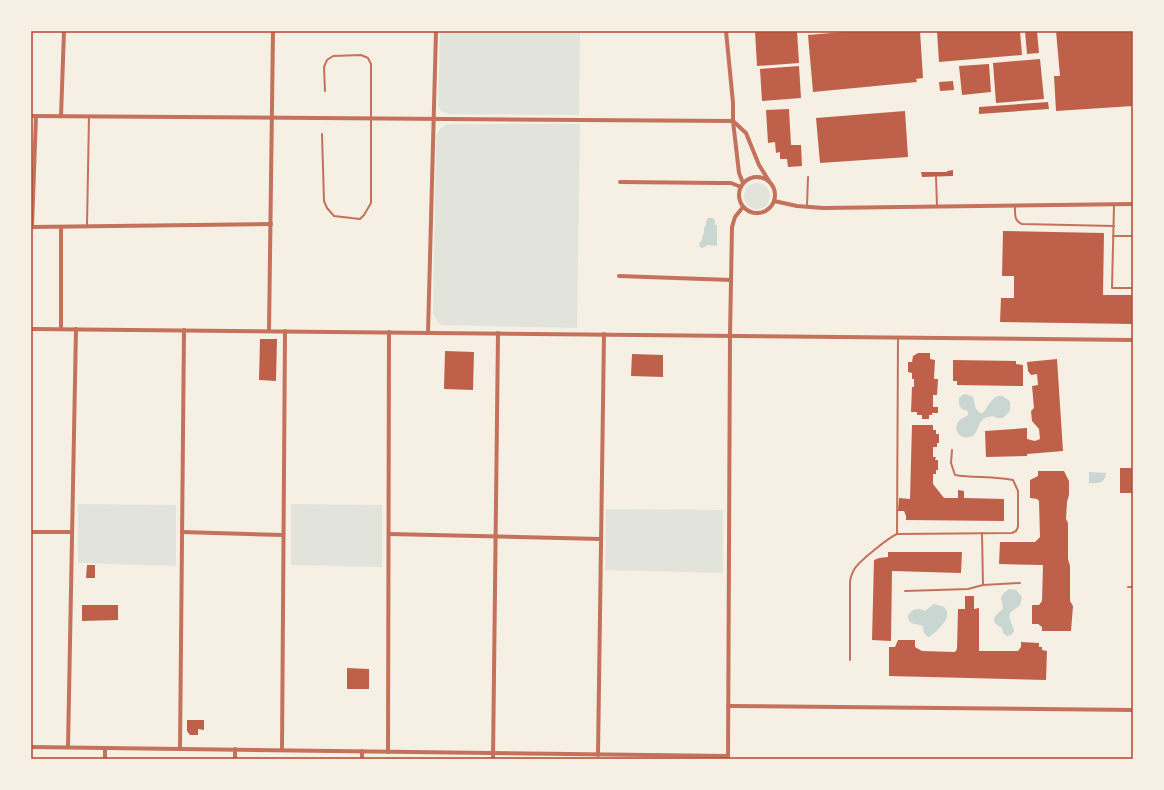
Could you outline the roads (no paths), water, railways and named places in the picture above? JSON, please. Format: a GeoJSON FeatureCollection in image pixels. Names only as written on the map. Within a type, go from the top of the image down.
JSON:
{"type":"FeatureCollection","features":[{"type":"Feature","properties":{"kind":"street"},"geometry":{"type":"LineString","coordinates":[[62,116],[64,31]]}},
{"type":"Feature","properties":{"kind":"street"},"geometry":{"type":"LineString","coordinates":[[269,331],[273,31]]}},
{"type":"Feature","properties":{"kind":"street"},"geometry":{"type":"LineString","coordinates":[[428,333],[436,31]]}},
{"type":"Feature","properties":{"kind":"street"},"geometry":{"type":"LineString","coordinates":[[31,116],[733,121],[746,133],[759,165],[774,189],[774,201],[769,208],[758,214],[750,212],[743,207],[739,195],[742,185],[739,173],[733,121],[733,103],[726,31]]}},
{"type":"Feature","properties":{"kind":"street"},"geometry":{"type":"LineString","coordinates":[[36,116],[32,227],[271,224]]}},
{"type":"Feature","properties":{"kind":"street"},"geometry":{"type":"LineString","coordinates":[[620,182],[719,183],[742,185],[750,178],[758,177],[769,182]]}},
{"type":"Feature","properties":{"kind":"street"},"geometry":{"type":"LineString","coordinates":[[774,201],[791,205],[823,208],[1133,204]]}},
{"type":"Feature","properties":{"kind":"street"},"geometry":{"type":"LineString","coordinates":[[31,747],[493,753],[728,758],[732,227],[735,217],[743,207]]}},
{"type":"Feature","properties":{"kind":"street"},"geometry":{"type":"LineString","coordinates":[[61,227],[61,329]]}},
{"type":"Feature","properties":{"kind":"street"},"geometry":{"type":"LineString","coordinates":[[619,276],[731,280]]}},
{"type":"Feature","properties":{"kind":"street"},"geometry":{"type":"LineString","coordinates":[[31,329],[1133,340]]}},
{"type":"Feature","properties":{"kind":"street"},"geometry":{"type":"LineString","coordinates":[[68,747],[76,329]]}},
{"type":"Feature","properties":{"kind":"street"},"geometry":{"type":"LineString","coordinates":[[180,749],[184,330]]}},
{"type":"Feature","properties":{"kind":"street"},"geometry":{"type":"LineString","coordinates":[[282,750],[285,331]]}},
{"type":"Feature","properties":{"kind":"street"},"geometry":{"type":"LineString","coordinates":[[388,752],[389,332]]}},
{"type":"Feature","properties":{"kind":"street"},"geometry":{"type":"LineString","coordinates":[[493,759],[498,333]]}},
{"type":"Feature","properties":{"kind":"street"},"geometry":{"type":"LineString","coordinates":[[598,755],[604,334]]}},
{"type":"Feature","properties":{"kind":"street"},"geometry":{"type":"LineString","coordinates":[[31,532],[72,532]]}},
{"type":"Feature","properties":{"kind":"street"},"geometry":{"type":"LineString","coordinates":[[182,532],[283,535]]}},
{"type":"Feature","properties":{"kind":"street"},"geometry":{"type":"LineString","coordinates":[[389,534],[601,539]]}},
{"type":"Feature","properties":{"kind":"street"},"geometry":{"type":"LineString","coordinates":[[728,706],[1133,710]]}},
{"type":"Feature","properties":{"kind":"street"},"geometry":{"type":"LineString","coordinates":[[105,759],[106,748]]}},
{"type":"Feature","properties":{"kind":"street"},"geometry":{"type":"LineString","coordinates":[[235,750],[235,759]]}},
{"type":"Feature","properties":{"kind":"street"},"geometry":{"type":"LineString","coordinates":[[362,751],[362,759]]}},
{"type":"Feature","properties":{"kind":"lane"},"geometry":{"type":"LineString","coordinates":[[322,134],[324,201],[327,208],[334,216],[360,219],[371,203],[371,64],[368,58],[361,55],[333,56],[327,60],[324,67],[324,91]]}},
{"type":"Feature","properties":{"kind":"lane"},"geometry":{"type":"LineString","coordinates":[[87,226],[88,117]]}},
{"type":"Feature","properties":{"kind":"lane"},"geometry":{"type":"LineString","coordinates":[[807,207],[808,177]]}},
{"type":"Feature","properties":{"kind":"lane"},"geometry":{"type":"LineString","coordinates":[[936,177],[937,206]]}},
{"type":"Feature","properties":{"kind":"lane"},"geometry":{"type":"LineString","coordinates":[[1015,205],[1016,219],[1022,224],[1114,226]]}},
{"type":"Feature","properties":{"kind":"lane"},"geometry":{"type":"LineString","coordinates":[[1114,205],[1112,288],[1133,288]]}},
{"type":"Feature","properties":{"kind":"lane"},"geometry":{"type":"LineString","coordinates":[[1113,236],[1133,236]]}},
{"type":"Feature","properties":{"kind":"lane"},"geometry":{"type":"LineString","coordinates":[[897,534],[898,337]]}},
{"type":"Feature","properties":{"kind":"lane"},"geometry":{"type":"LineString","coordinates":[[850,660],[851,576],[855,568],[890,537],[897,534],[1012,533],[1016,531],[1018,526],[1018,490],[1013,480],[955,475],[951,463],[952,450]]}},
{"type":"Feature","properties":{"kind":"lane"},"geometry":{"type":"LineString","coordinates":[[982,533],[983,585]]}},
{"type":"Feature","properties":{"kind":"lane"},"geometry":{"type":"LineString","coordinates":[[905,591],[968,589],[983,585],[1020,583]]}},
{"type":"Feature","properties":{"kind":"lane"},"geometry":{"type":"LineString","coordinates":[[1128,587],[1133,587]]}}]}
